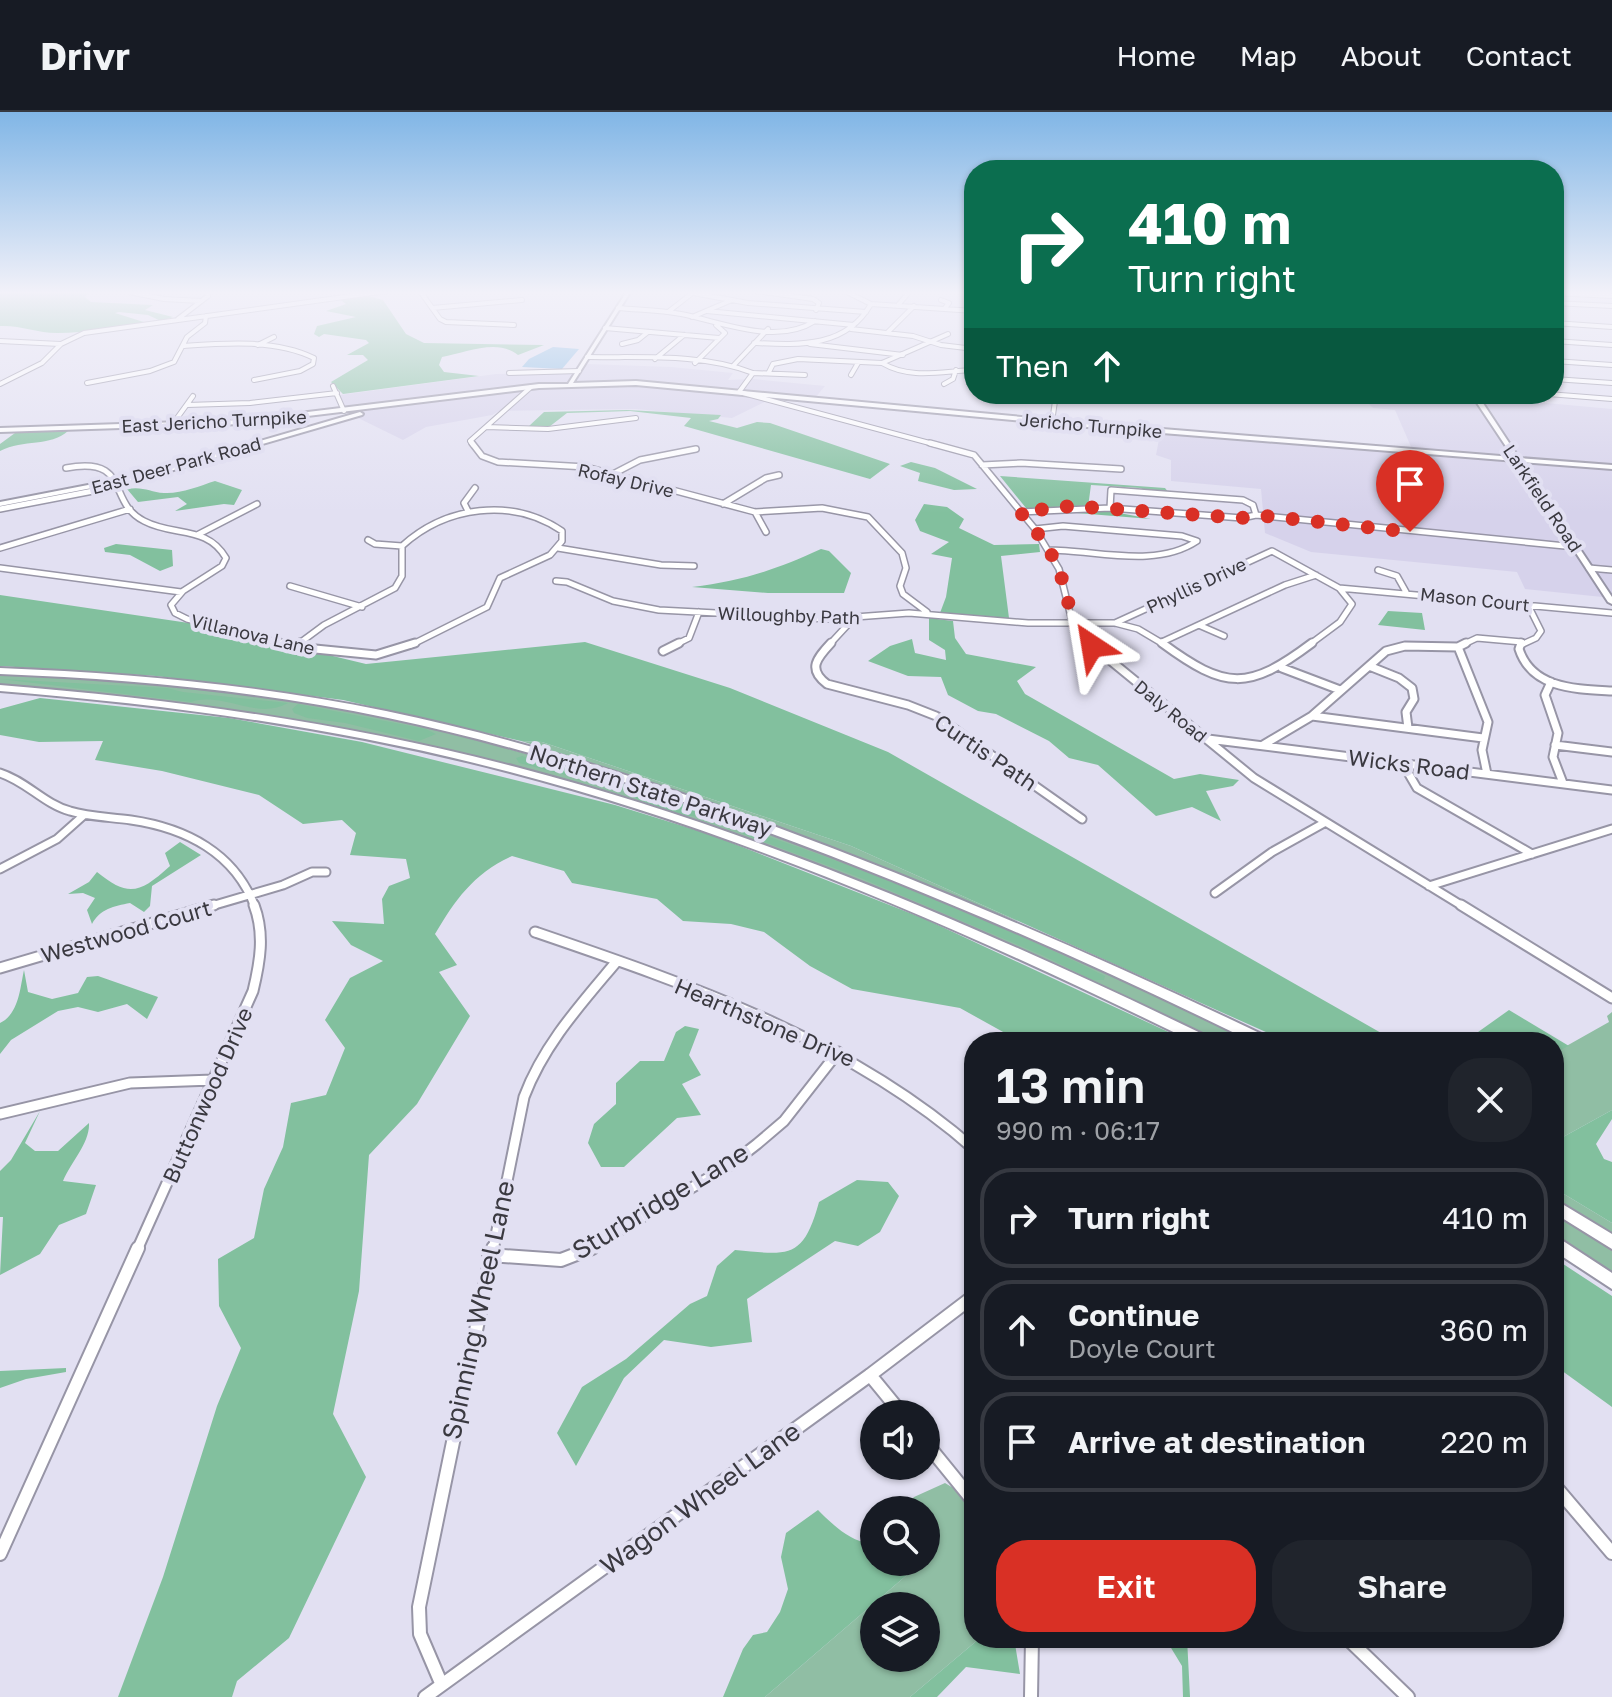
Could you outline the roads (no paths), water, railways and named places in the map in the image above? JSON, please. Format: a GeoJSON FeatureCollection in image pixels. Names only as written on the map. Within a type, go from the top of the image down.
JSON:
{"type":"FeatureCollection","features":[{"type":"Feature","properties":{"kind":"highway","name":"Northern State Parkway"},"geometry":{"type":"LineString","coordinates":[[0,671],[150,680],[277,695],[410,719],[543,754],[700,804],[869,866],[1089,959],[1244,1032]]}},
{"type":"Feature","properties":{"kind":"highway","name":"Northern State Parkway"},"geometry":{"type":"LineString","coordinates":[[0,688],[142,701],[280,720],[435,750],[566,784],[699,826],[842,879],[1038,963],[1185,1032]]}},
{"type":"Feature","properties":{"kind":"highway"},"geometry":{"type":"LineString","coordinates":[[1564,1211],[1612,1242]]}},
{"type":"Feature","properties":{"kind":"highway"},"geometry":{"type":"LineString","coordinates":[[1564,1249],[1612,1282]]}},
{"type":"Feature","properties":{"kind":"main road"},"geometry":{"type":"LineString","coordinates":[[570,384],[582,365]]}},
{"type":"Feature","properties":{"kind":"main road","name":"Jericho Turnpike"},"geometry":{"type":"LineString","coordinates":[[570,384],[651,383],[1052,422],[1612,467]]}},
{"type":"Feature","properties":{"kind":"main road","name":"East Jericho Turnpike"},"geometry":{"type":"LineString","coordinates":[[0,430],[172,425],[319,414],[570,384]]}},
{"type":"Feature","properties":{"kind":"main road","name":"East Deer Park Road"},"geometry":{"type":"LineString","coordinates":[[0,506],[118,485],[397,404]]}},
{"type":"Feature","properties":{"kind":"main road","name":"Larkfield Road"},"geometry":{"type":"LineString","coordinates":[[1481,404],[1612,602]]}},
{"type":"Feature","properties":{"kind":"main road"},"geometry":{"type":"LineString","coordinates":[[319,414],[332,417],[323,424]]}},
{"type":"Feature","properties":{"kind":"street"},"geometry":{"type":"LineString","coordinates":[[0,384],[38,365]]}},
{"type":"Feature","properties":{"kind":"street"},"geometry":{"type":"LineString","coordinates":[[87,383],[167,365]]}},
{"type":"Feature","properties":{"kind":"street"},"geometry":{"type":"LineString","coordinates":[[254,380],[300,371],[309,365]]}},
{"type":"Feature","properties":{"kind":"street"},"geometry":{"type":"LineString","coordinates":[[720,365],[753,373],[805,375]]}},
{"type":"Feature","properties":{"kind":"street"},"geometry":{"type":"LineString","coordinates":[[769,372],[773,365]]}},
{"type":"Feature","properties":{"kind":"street"},"geometry":{"type":"LineString","coordinates":[[851,375],[857,365]]}},
{"type":"Feature","properties":{"kind":"street"},"geometry":{"type":"LineString","coordinates":[[885,365],[895,371],[909,373],[964,370]]}},
{"type":"Feature","properties":{"kind":"street"},"geometry":{"type":"LineString","coordinates":[[944,384],[953,379],[956,370]]}},
{"type":"Feature","properties":{"kind":"street"},"geometry":{"type":"LineString","coordinates":[[509,373],[579,371]]}},
{"type":"Feature","properties":{"kind":"street"},"geometry":{"type":"LineString","coordinates":[[753,373],[739,392],[969,452],[1035,529],[1048,550],[1059,569],[1073,625]]}},
{"type":"Feature","properties":{"kind":"street"},"geometry":{"type":"LineString","coordinates":[[1564,380],[1612,383]]}},
{"type":"Feature","properties":{"kind":"street"},"geometry":{"type":"LineString","coordinates":[[333,386],[344,411]]}},
{"type":"Feature","properties":{"kind":"street"},"geometry":{"type":"LineString","coordinates":[[485,427],[531,387]]}},
{"type":"Feature","properties":{"kind":"street"},"geometry":{"type":"LineString","coordinates":[[187,405],[250,403],[337,393]]}},
{"type":"Feature","properties":{"kind":"street"},"geometry":{"type":"LineString","coordinates":[[1564,395],[1612,399]]}},
{"type":"Feature","properties":{"kind":"street"},"geometry":{"type":"LineString","coordinates":[[172,425],[193,396]]}},
{"type":"Feature","properties":{"kind":"street"},"geometry":{"type":"LineString","coordinates":[[1052,422],[1055,404]]}},
{"type":"Feature","properties":{"kind":"street"},"geometry":{"type":"LineString","coordinates":[[485,427],[548,429],[636,418]]}},
{"type":"Feature","properties":{"kind":"street","name":"Rofay Drive"},"geometry":{"type":"LineString","coordinates":[[485,427],[470,441],[482,456],[498,462],[586,467],[755,512],[822,508],[868,517],[899,548],[905,559],[900,586],[903,594],[931,614]]}},
{"type":"Feature","properties":{"kind":"street"},"geometry":{"type":"LineString","coordinates":[[612,474],[640,460],[696,449]]}},
{"type":"Feature","properties":{"kind":"street"},"geometry":{"type":"LineString","coordinates":[[982,465],[1021,463],[1121,469]]}},
{"type":"Feature","properties":{"kind":"street"},"geometry":{"type":"LineString","coordinates":[[66,468],[83,465],[101,467],[118,485],[130,509],[147,523],[199,534],[251,510],[257,504]]}},
{"type":"Feature","properties":{"kind":"street"},"geometry":{"type":"LineString","coordinates":[[723,504],[766,478],[779,475]]}},
{"type":"Feature","properties":{"kind":"street"},"geometry":{"type":"LineString","coordinates":[[468,511],[464,503],[475,488]]}},
{"type":"Feature","properties":{"kind":"street"},"geometry":{"type":"LineString","coordinates":[[1110,509],[1111,490],[1243,500],[1253,505],[1256,515]]}},
{"type":"Feature","properties":{"kind":"street"},"geometry":{"type":"LineString","coordinates":[[1020,512],[1071,506],[1242,518],[1256,515],[1575,547]]}},
{"type":"Feature","properties":{"kind":"street"},"geometry":{"type":"LineString","coordinates":[[0,548],[130,509]]}},
{"type":"Feature","properties":{"kind":"street"},"geometry":{"type":"LineString","coordinates":[[368,540],[375,544],[402,546],[438,521],[468,511],[499,509],[527,515],[559,528],[563,539],[558,548],[661,565],[694,566]]}},
{"type":"Feature","properties":{"kind":"street"},"geometry":{"type":"LineString","coordinates":[[755,512],[766,532]]}},
{"type":"Feature","properties":{"kind":"street"},"geometry":{"type":"LineString","coordinates":[[1035,529],[1073,527],[1182,536],[1197,541],[1167,555],[1048,550]]}},
{"type":"Feature","properties":{"kind":"street","name":"Villanova Lane"},"geometry":{"type":"LineString","coordinates":[[199,534],[222,549],[225,562],[217,571],[181,592],[171,605],[180,617],[295,647],[376,655],[406,648],[480,612],[491,602],[495,585],[502,575],[558,548]]}},
{"type":"Feature","properties":{"kind":"street"},"geometry":{"type":"LineString","coordinates":[[295,647],[324,625],[362,607],[400,582],[402,546]]}},
{"type":"Feature","properties":{"kind":"street","name":"Phyllis Drive"},"geometry":{"type":"LineString","coordinates":[[1073,625],[1115,623],[1272,551],[1316,575]]}},
{"type":"Feature","properties":{"kind":"street"},"geometry":{"type":"LineString","coordinates":[[0,568],[181,592]]}},
{"type":"Feature","properties":{"kind":"street"},"geometry":{"type":"LineString","coordinates":[[1589,568],[1612,570]]}},
{"type":"Feature","properties":{"kind":"street"},"geometry":{"type":"LineString","coordinates":[[1378,570],[1397,576],[1406,592]]}},
{"type":"Feature","properties":{"kind":"street"},"geometry":{"type":"LineString","coordinates":[[1115,623],[1143,631],[1203,671],[1229,679],[1259,678],[1282,668],[1349,612],[1351,599],[1316,575],[1285,585],[1162,642]]}},
{"type":"Feature","properties":{"kind":"street","name":"Willoughby Path"},"geometry":{"type":"LineString","coordinates":[[556,581],[567,582],[629,605],[699,612],[854,618],[931,614],[1073,625]]}},
{"type":"Feature","properties":{"kind":"street"},"geometry":{"type":"LineString","coordinates":[[290,586],[346,599],[362,607]]}},
{"type":"Feature","properties":{"kind":"street","name":"Mason Court"},"geometry":{"type":"LineString","coordinates":[[1339,588],[1612,613]]}},
{"type":"Feature","properties":{"kind":"street"},"geometry":{"type":"LineString","coordinates":[[1263,745],[1312,716],[1394,647],[1458,647],[1477,638],[1522,642],[1536,638],[1541,631],[1528,605]]}},
{"type":"Feature","properties":{"kind":"street"},"geometry":{"type":"LineString","coordinates":[[663,651],[689,638],[699,612]]}},
{"type":"Feature","properties":{"kind":"street","name":"Curtis Path"},"geometry":{"type":"LineString","coordinates":[[854,618],[816,659],[814,666],[819,678],[839,688],[908,705],[936,716],[1082,819]]}},
{"type":"Feature","properties":{"kind":"street","name":"Daly Road"},"geometry":{"type":"LineString","coordinates":[[1073,625],[1087,642],[1254,778],[1612,998]]}},
{"type":"Feature","properties":{"kind":"street"},"geometry":{"type":"LineString","coordinates":[[1201,626],[1224,636]]}},
{"type":"Feature","properties":{"kind":"street"},"geometry":{"type":"LineString","coordinates":[[1522,642],[1519,649],[1522,661],[1534,673],[1551,682],[1578,689],[1610,691],[1612,699]]}},
{"type":"Feature","properties":{"kind":"street"},"geometry":{"type":"LineString","coordinates":[[1458,647],[1488,722],[1482,750],[1487,774]]}},
{"type":"Feature","properties":{"kind":"street"},"geometry":{"type":"LineString","coordinates":[[1369,666],[1399,678],[1412,688],[1414,699],[1406,712],[1408,728]]}},
{"type":"Feature","properties":{"kind":"street"},"geometry":{"type":"LineString","coordinates":[[1282,668],[1340,690]]}},
{"type":"Feature","properties":{"kind":"street"},"geometry":{"type":"LineString","coordinates":[[1551,682],[1545,695],[1558,733],[1553,757],[1563,783]]}},
{"type":"Feature","properties":{"kind":"street"},"geometry":{"type":"LineString","coordinates":[[1312,716],[1483,738]]}},
{"type":"Feature","properties":{"kind":"street","name":"Wicks Road"},"geometry":{"type":"LineString","coordinates":[[1207,739],[1612,790]]}},
{"type":"Feature","properties":{"kind":"street"},"geometry":{"type":"LineString","coordinates":[[1555,745],[1612,752]]}},
{"type":"Feature","properties":{"kind":"street"},"geometry":{"type":"LineString","coordinates":[[1403,764],[1417,788],[1532,854]]}},
{"type":"Feature","properties":{"kind":"street","name":"Buttonwood Drive"},"geometry":{"type":"LineString","coordinates":[[0,773],[26,782],[56,807],[84,815],[150,823],[200,841],[227,862],[252,894],[261,924],[259,973],[5,1534],[0,1554]]}},
{"type":"Feature","properties":{"kind":"street"},"geometry":{"type":"LineString","coordinates":[[0,869],[57,839],[84,815]]}},
{"type":"Feature","properties":{"kind":"street"},"geometry":{"type":"LineString","coordinates":[[1215,893],[1272,852],[1324,823]]}},
{"type":"Feature","properties":{"kind":"street"},"geometry":{"type":"LineString","coordinates":[[1429,886],[1612,829]]}},
{"type":"Feature","properties":{"kind":"street","name":"Westwood Court"},"geometry":{"type":"LineString","coordinates":[[0,968],[252,894],[312,872],[326,872]]}},
{"type":"Feature","properties":{"kind":"street","name":"Hearthstone Drive"},"geometry":{"type":"LineString","coordinates":[[535,932],[738,1006],[838,1052],[902,1089],[964,1139]]}},
{"type":"Feature","properties":{"kind":"street","name":"Spinning Wheel Lane"},"geometry":{"type":"LineString","coordinates":[[441,1683],[420,1634],[419,1607],[489,1255],[533,1069],[564,1024],[617,961]]}},
{"type":"Feature","properties":{"kind":"street","name":"Sturbridge Lane"},"geometry":{"type":"LineString","coordinates":[[489,1255],[561,1260],[594,1247],[730,1165],[757,1144],[784,1121],[838,1052]]}},
{"type":"Feature","properties":{"kind":"street"},"geometry":{"type":"LineString","coordinates":[[0,1114],[122,1083],[165,1078],[213,1080]]}},
{"type":"Feature","properties":{"kind":"street","name":"Wagon Wheel Lane"},"geometry":{"type":"LineString","coordinates":[[425,1697],[964,1304]]}},
{"type":"Feature","properties":{"kind":"street"},"geometry":{"type":"LineString","coordinates":[[870,1375],[891,1400]]}},
{"type":"Feature","properties":{"kind":"street"},"geometry":{"type":"LineString","coordinates":[[940,1460],[964,1490]]}},
{"type":"Feature","properties":{"kind":"street"},"geometry":{"type":"LineString","coordinates":[[1564,1497],[1612,1553]]}},
{"type":"Feature","properties":{"kind":"street"},"geometry":{"type":"LineString","coordinates":[[1031,1697],[1032,1648]]}},
{"type":"Feature","properties":{"kind":"street"},"geometry":{"type":"LineString","coordinates":[[1357,1648],[1408,1697]]}},
{"type":"Feature","properties":{"kind":"water"},"geometry":{"type":"Polygon","coordinates":[[[524,365],[565,365],[562,369],[522,367],[524,365]]]}}]}
